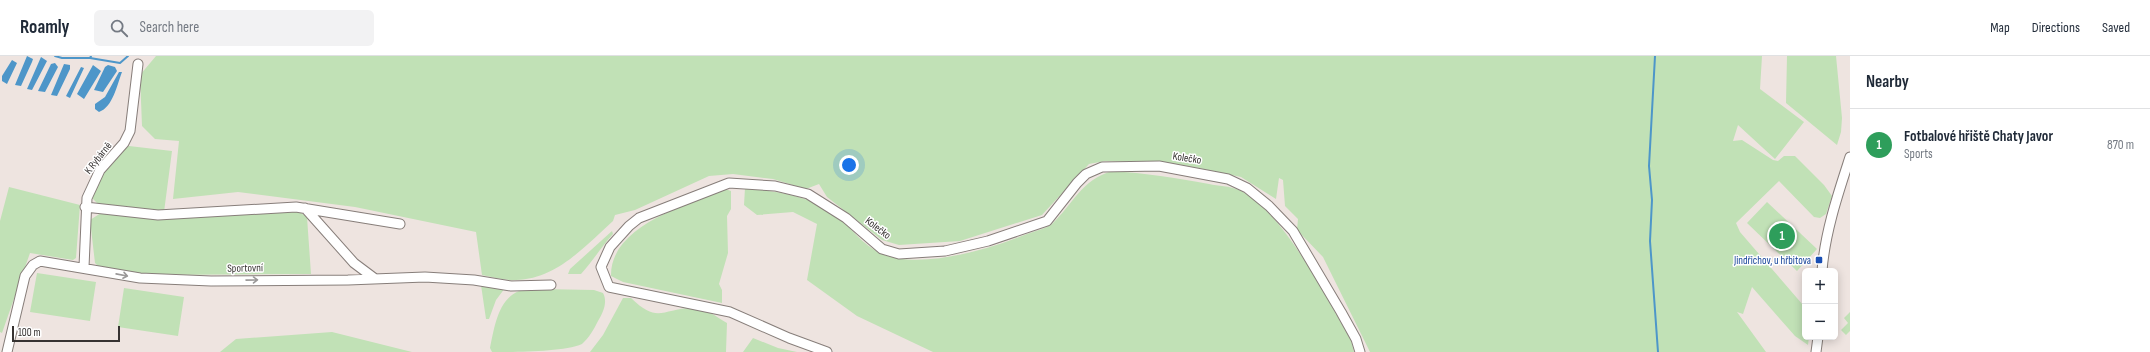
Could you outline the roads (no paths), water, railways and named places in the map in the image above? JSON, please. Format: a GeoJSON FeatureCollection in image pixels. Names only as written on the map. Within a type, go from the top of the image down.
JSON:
{"type":"FeatureCollection","features":[{"type":"Feature","properties":{"kind":"street","name":"K Rybárně"},"geometry":{"type":"LineString","coordinates":[[84,267],[85,207],[87,198],[96,178],[124,143],[130,131],[138,64]]}},
{"type":"Feature","properties":{"kind":"street"},"geometry":{"type":"LineString","coordinates":[[1822,268],[1823,256],[1838,194],[1850,157]]}},
{"type":"Feature","properties":{"kind":"street","name":"Kolečko"},"geometry":{"type":"LineString","coordinates":[[827,352],[789,338],[730,312],[609,287],[601,267],[605,256],[619,236],[639,218],[729,183],[776,186],[808,194],[846,218],[882,248],[899,254],[945,251],[988,241],[1047,221],[1086,174],[1102,167],[1159,166],[1228,179],[1247,188],[1269,206],[1293,231],[1356,339],[1360,352]]}},
{"type":"Feature","properties":{"kind":"street"},"geometry":{"type":"LineString","coordinates":[[85,207],[158,215],[296,207],[400,224]]}},
{"type":"Feature","properties":{"kind":"street"},"geometry":{"type":"LineString","coordinates":[[306,208],[354,263],[374,278]]}},
{"type":"Feature","properties":{"kind":"street","name":"Sportovní"},"geometry":{"type":"LineString","coordinates":[[7,352],[26,276],[36,262],[45,261],[140,278],[211,281],[425,277],[474,280],[511,286],[551,285]]}},
{"type":"Feature","properties":{"kind":"street"},"geometry":{"type":"LineString","coordinates":[[1816,352],[1818,340]]}},
{"type":"Feature","properties":{"kind":"water"},"geometry":{"type":"Polygon","coordinates":[[[27,56],[33,59],[32,62],[21,86],[15,85],[27,56]]]}},
{"type":"Feature","properties":{"kind":"water"},"geometry":{"type":"Polygon","coordinates":[[[41,57],[47,61],[32,90],[27,89],[41,57]]]}},
{"type":"Feature","properties":{"kind":"water"},"geometry":{"type":"Polygon","coordinates":[[[12,60],[17,63],[7,84],[2,81],[2,76],[12,60]]]}},
{"type":"Feature","properties":{"kind":"water"},"geometry":{"type":"Polygon","coordinates":[[[55,63],[58,67],[45,92],[38,91],[51,64],[55,63]]]}},
{"type":"Feature","properties":{"kind":"water"},"geometry":{"type":"Polygon","coordinates":[[[64,64],[70,65],[70,69],[57,96],[51,95],[64,64]]]}},
{"type":"Feature","properties":{"kind":"water"},"geometry":{"type":"Polygon","coordinates":[[[93,65],[101,71],[84,99],[77,94],[93,65]]]}},
{"type":"Feature","properties":{"kind":"water"},"geometry":{"type":"Polygon","coordinates":[[[108,65],[115,67],[117,71],[103,92],[94,90],[105,67],[108,65]]]}},
{"type":"Feature","properties":{"kind":"water"},"geometry":{"type":"Polygon","coordinates":[[[81,67],[84,68],[70,98],[66,96],[81,67]]]}},
{"type":"Feature","properties":{"kind":"water"},"geometry":{"type":"Polygon","coordinates":[[[119,72],[122,72],[111,101],[99,112],[95,109],[95,104],[105,97],[119,72]]]}},
{"type":"Feature","properties":{"kind":"waterway"},"geometry":{"type":"LineString","coordinates":[[55,56],[62,58],[90,58],[91,56]]}},
{"type":"Feature","properties":{"kind":"waterway"},"geometry":{"type":"LineString","coordinates":[[90,58],[120,63],[128,56]]}},
{"type":"Feature","properties":{"kind":"waterway"},"geometry":{"type":"LineString","coordinates":[[1655,56],[1649,166],[1652,200],[1650,241],[1658,352]]}},
{"type":"Feature","properties":{"kind":"place","name":"Fotbalové hřiště Chaty Javor"},"geometry":{"type":"Point","coordinates":[1782,236]}},
{"type":"Feature","properties":{"kind":"place","name":"Jindřichov, u hřbitova"},"geometry":{"type":"Point","coordinates":[1819,260]}}]}
